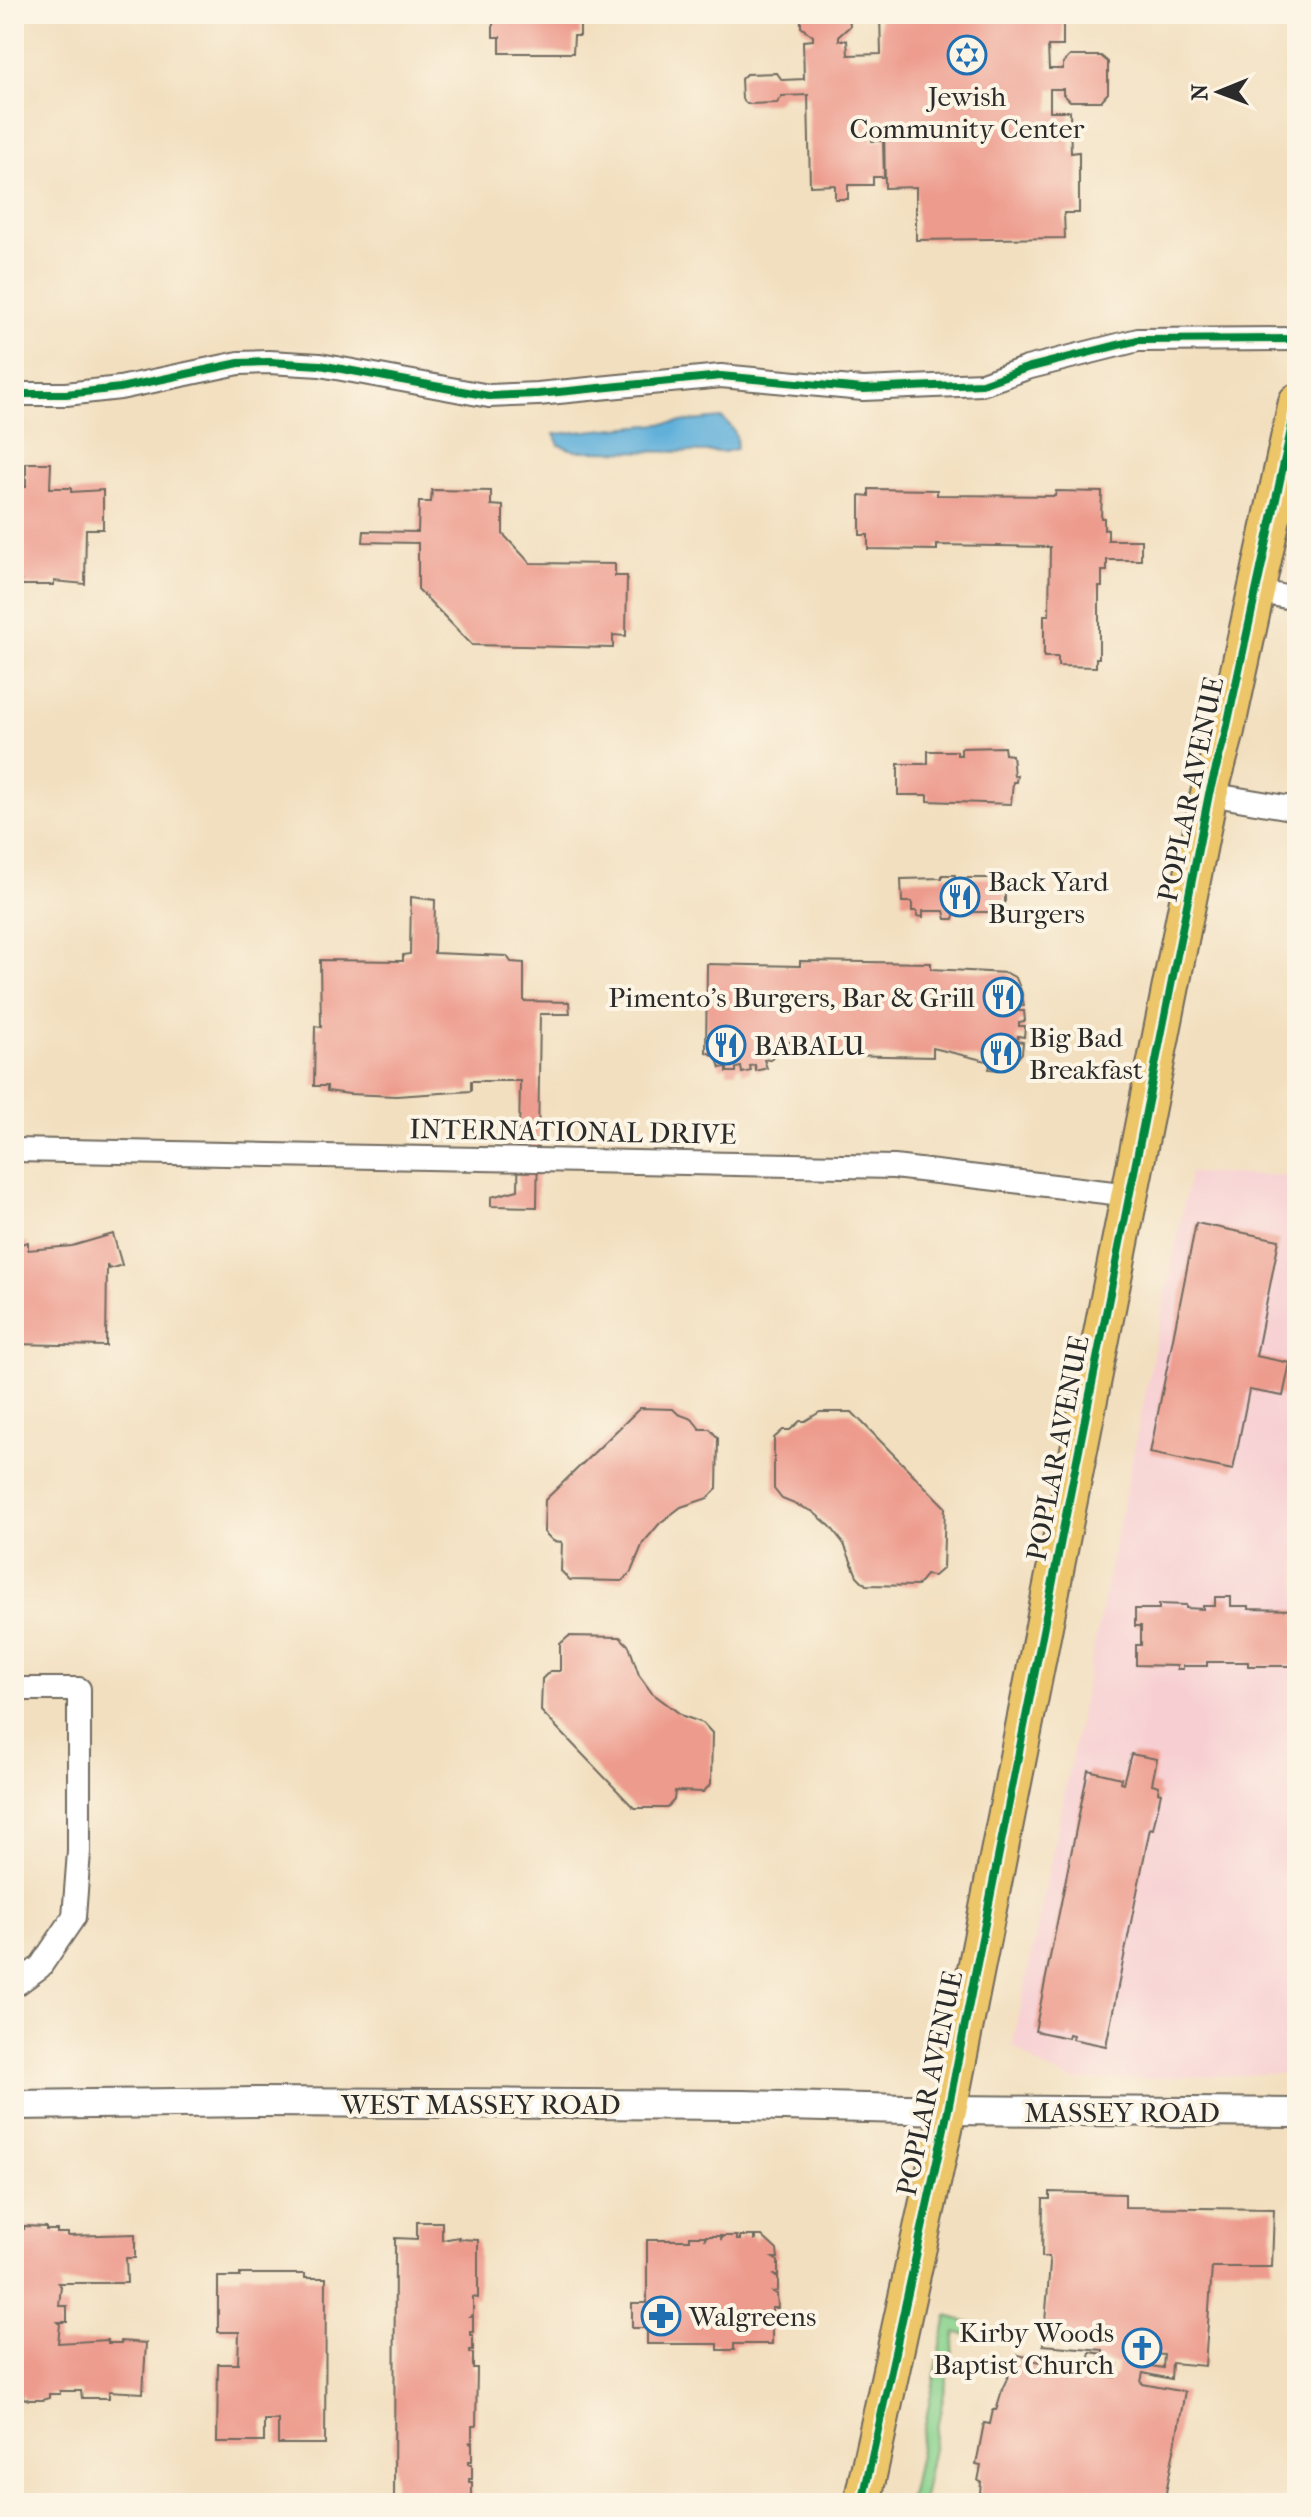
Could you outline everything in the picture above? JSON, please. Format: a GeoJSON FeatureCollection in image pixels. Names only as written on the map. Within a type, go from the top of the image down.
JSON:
{"type":"FeatureCollection","features":[{"type":"Feature","properties":{"kind":"main road","name":"POPLAR AVENUE"},"geometry":{"type":"LineString","coordinates":[[862,2503],[948,2110],[1209,794],[1225,735],[1297,402]]}},
{"type":"Feature","properties":{"kind":"street"},"geometry":{"type":"LineString","coordinates":[[14,394],[66,394],[120,388],[239,363],[269,362],[320,365],[489,396],[721,376],[863,389],[982,384],[1027,368],[1138,340],[1297,339]]}},
{"type":"Feature","properties":{"kind":"street"},"geometry":{"type":"LineString","coordinates":[[1255,591],[1297,599]]}},
{"type":"Feature","properties":{"kind":"street"},"geometry":{"type":"LineString","coordinates":[[1209,794],[1297,809]]}},
{"type":"Feature","properties":{"kind":"street","name":"INTERNATIONAL DRIVE"},"geometry":{"type":"LineString","coordinates":[[14,1150],[894,1167],[1130,1195]]}},
{"type":"Feature","properties":{"kind":"street"},"geometry":{"type":"LineString","coordinates":[[14,1689],[79,1689],[79,1852],[74,1917],[40,1967],[14,1986]]}},
{"type":"Feature","properties":{"kind":"street","name":"WEST MASSEY ROAD"},"geometry":{"type":"LineString","coordinates":[[14,2105],[257,2102],[729,2105],[948,2110]]}},
{"type":"Feature","properties":{"kind":"street","name":"MASSEY ROAD"},"geometry":{"type":"LineString","coordinates":[[948,2110],[1297,2113]]}},
{"type":"Feature","properties":{"kind":"shaded area"},"geometry":{"type":"Polygon","coordinates":[[[1190,1173],[1297,1176],[1297,2073],[1072,2081],[1038,2065],[1013,2046],[1190,1173]]]}},
{"type":"Feature","properties":{"kind":"green space"},"geometry":{"type":"Polygon","coordinates":[[[947,2316],[975,2324],[972,2335],[956,2333],[922,2503],[909,2503],[947,2316]]]}},
{"type":"Feature","properties":{"kind":"water"},"geometry":{"type":"Polygon","coordinates":[[[722,418],[732,428],[737,440],[736,449],[724,452],[576,451],[559,445],[554,434],[722,418]]]}},
{"type":"Feature","properties":{"kind":"building"},"geometry":{"type":"Polygon","coordinates":[[[493,14],[580,14],[580,36],[574,36],[573,53],[500,53],[500,37],[493,37],[493,14]]]}},
{"type":"Feature","properties":{"kind":"building"},"geometry":{"type":"Polygon","coordinates":[[[801,14],[849,14],[850,26],[839,36],[839,40],[847,40],[848,55],[881,54],[880,14],[1063,14],[1063,46],[1048,46],[1049,69],[1063,69],[1063,63],[1070,56],[1101,56],[1108,62],[1108,93],[1101,101],[1070,101],[1063,94],[1063,89],[1050,89],[1050,111],[1070,111],[1071,153],[1079,152],[1079,213],[1064,213],[1065,238],[916,240],[916,187],[885,188],[884,127],[872,128],[872,141],[883,141],[884,177],[873,177],[873,185],[848,185],[848,199],[835,199],[835,185],[810,186],[808,95],[782,96],[777,103],[747,104],[742,99],[741,79],[746,74],[777,73],[782,80],[804,79],[803,41],[813,40],[813,36],[801,27],[801,14]]]}},
{"type":"Feature","properties":{"kind":"building"},"geometry":{"type":"Polygon","coordinates":[[[26,463],[51,463],[50,488],[71,488],[71,492],[103,490],[103,529],[86,529],[85,584],[54,581],[54,585],[21,585],[21,581],[14,581],[14,487],[26,487],[26,463]]]}},
{"type":"Feature","properties":{"kind":"building"},"geometry":{"type":"Polygon","coordinates":[[[869,489],[937,490],[937,495],[1055,496],[1056,491],[1102,492],[1101,518],[1104,518],[1104,530],[1108,529],[1108,540],[1141,540],[1141,560],[1107,560],[1107,571],[1102,571],[1102,587],[1099,587],[1099,658],[1096,658],[1096,667],[1058,666],[1058,657],[1044,657],[1044,615],[1049,615],[1050,547],[937,545],[937,550],[868,549],[868,535],[860,535],[860,495],[869,496],[869,489]]]}},
{"type":"Feature","properties":{"kind":"building"},"geometry":{"type":"Polygon","coordinates":[[[432,490],[491,491],[491,505],[503,506],[503,534],[530,563],[615,564],[615,576],[627,576],[626,636],[613,635],[613,648],[472,645],[418,589],[418,543],[363,542],[364,531],[418,532],[419,502],[431,502],[432,490]]]}},
{"type":"Feature","properties":{"kind":"building"},"geometry":{"type":"Polygon","coordinates":[[[1004,747],[1005,754],[1012,755],[1014,776],[1017,775],[1016,782],[1013,782],[1011,804],[928,801],[928,795],[898,795],[898,764],[928,764],[928,751],[957,751],[957,755],[961,755],[961,748],[1004,747]]]}},
{"type":"Feature","properties":{"kind":"building"},"geometry":{"type":"Polygon","coordinates":[[[942,875],[1006,878],[1006,882],[1010,882],[1010,891],[1005,893],[1005,912],[955,912],[953,919],[946,919],[944,911],[923,911],[923,917],[912,911],[912,902],[902,902],[901,879],[942,878],[942,875]]]}},
{"type":"Feature","properties":{"kind":"building"},"geometry":{"type":"Polygon","coordinates":[[[411,897],[435,900],[434,953],[507,956],[511,962],[524,963],[524,1001],[569,1002],[570,1014],[540,1014],[537,1207],[491,1206],[491,1197],[518,1190],[520,1081],[471,1081],[471,1091],[396,1096],[349,1094],[327,1091],[327,1086],[314,1086],[315,1026],[321,1027],[320,960],[403,961],[403,955],[410,954],[411,897]]]}},
{"type":"Feature","properties":{"kind":"building"},"geometry":{"type":"Polygon","coordinates":[[[800,961],[931,963],[931,969],[1007,973],[1016,978],[1022,993],[1019,995],[1022,995],[1024,1006],[1018,1007],[1019,1011],[1024,1011],[1025,1021],[1019,1022],[1019,1026],[1025,1026],[1024,1037],[1018,1036],[1017,1041],[1023,1042],[1022,1053],[1012,1065],[998,1070],[989,1069],[991,1062],[933,1048],[933,1057],[796,1054],[794,1040],[780,1046],[771,1059],[764,1060],[767,1068],[756,1071],[755,1065],[750,1066],[751,1071],[742,1073],[741,1067],[736,1068],[736,1072],[727,1072],[727,1067],[720,1068],[716,1056],[706,1052],[707,964],[800,966],[800,961]]]}},
{"type":"Feature","properties":{"kind":"building"},"geometry":{"type":"Polygon","coordinates":[[[1196,1223],[1279,1240],[1256,1356],[1290,1363],[1283,1396],[1249,1390],[1233,1470],[1150,1453],[1196,1223]]]}},
{"type":"Feature","properties":{"kind":"building"},"geometry":{"type":"Polygon","coordinates":[[[113,1234],[122,1265],[109,1269],[107,1264],[106,1346],[14,1344],[14,1246],[28,1242],[28,1250],[72,1246],[113,1234]]]}},
{"type":"Feature","properties":{"kind":"building"},"geometry":{"type":"Polygon","coordinates":[[[640,1408],[673,1409],[692,1419],[700,1429],[710,1429],[718,1438],[717,1489],[708,1498],[681,1507],[660,1523],[643,1543],[631,1572],[622,1581],[570,1580],[561,1571],[562,1542],[553,1541],[544,1532],[545,1500],[640,1408]]]}},
{"type":"Feature","properties":{"kind":"building"},"geometry":{"type":"Polygon","coordinates":[[[820,1412],[852,1412],[945,1507],[943,1568],[934,1576],[926,1575],[917,1586],[866,1585],[857,1576],[844,1544],[830,1526],[812,1511],[782,1499],[774,1489],[774,1438],[783,1430],[790,1430],[800,1421],[820,1412]]]}},
{"type":"Feature","properties":{"kind":"building"},"geometry":{"type":"Polygon","coordinates":[[[1215,1597],[1231,1597],[1231,1606],[1249,1606],[1249,1609],[1297,1610],[1297,1666],[1207,1662],[1207,1666],[1177,1669],[1177,1666],[1136,1665],[1136,1645],[1141,1645],[1141,1626],[1135,1626],[1135,1609],[1159,1609],[1159,1604],[1203,1609],[1203,1606],[1215,1606],[1215,1597]]]}},
{"type":"Feature","properties":{"kind":"building"},"geometry":{"type":"Polygon","coordinates":[[[569,1636],[620,1637],[629,1646],[639,1675],[652,1693],[683,1716],[703,1723],[712,1733],[711,1784],[703,1792],[675,1791],[674,1800],[667,1808],[634,1808],[541,1711],[542,1679],[550,1671],[560,1671],[560,1644],[569,1636]]]}},
{"type":"Feature","properties":{"kind":"building"},"geometry":{"type":"Polygon","coordinates":[[[1131,1754],[1157,1759],[1152,1784],[1159,1786],[1158,1792],[1161,1793],[1153,1829],[1150,1828],[1106,2046],[1072,2039],[1073,2035],[1069,2034],[1068,2038],[1035,2031],[1088,1770],[1121,1778],[1120,1782],[1123,1783],[1131,1754]]]}},
{"type":"Feature","properties":{"kind":"building","name":"Kirby Woods Baptist Church"},"geometry":{"type":"Polygon","coordinates":[[[1050,2192],[1125,2194],[1125,2207],[1274,2209],[1272,2267],[1212,2267],[1205,2366],[1172,2363],[1171,2379],[1143,2373],[1143,2384],[1185,2392],[1164,2503],[979,2503],[981,2466],[976,2465],[984,2423],[990,2424],[993,2410],[996,2410],[1018,2355],[1086,2371],[1090,2352],[1103,2354],[1103,2350],[1043,2345],[1050,2264],[1049,2257],[1042,2257],[1043,2199],[1050,2199],[1050,2192]],[[1153,2354],[1151,2366],[1163,2368],[1164,2355],[1153,2354]],[[1095,2360],[1093,2373],[1115,2377],[1118,2364],[1095,2360]]]}},
{"type":"Feature","properties":{"kind":"building"},"geometry":{"type":"Polygon","coordinates":[[[417,2222],[442,2222],[442,2240],[459,2237],[478,2240],[478,2298],[473,2297],[473,2314],[470,2316],[473,2316],[473,2332],[470,2335],[473,2335],[473,2350],[470,2353],[473,2353],[473,2368],[477,2368],[476,2426],[472,2426],[472,2443],[469,2442],[472,2445],[472,2461],[469,2464],[472,2464],[472,2479],[469,2482],[472,2482],[472,2497],[476,2497],[476,2503],[394,2503],[395,2238],[417,2239],[417,2222]]]}},
{"type":"Feature","properties":{"kind":"building"},"geometry":{"type":"Polygon","coordinates":[[[24,2226],[46,2227],[46,2230],[57,2230],[57,2233],[68,2233],[68,2236],[135,2234],[135,2258],[126,2258],[127,2283],[58,2283],[61,2286],[59,2306],[67,2306],[67,2322],[58,2322],[58,2343],[108,2340],[108,2343],[146,2343],[143,2393],[109,2391],[109,2398],[82,2398],[81,2391],[60,2391],[60,2394],[49,2394],[49,2398],[42,2400],[29,2400],[23,2395],[14,2394],[14,2229],[24,2229],[24,2226]]]}},
{"type":"Feature","properties":{"kind":"building","name":"Walgreens"},"geometry":{"type":"Polygon","coordinates":[[[690,2236],[705,2236],[705,2240],[706,2236],[721,2236],[721,2240],[723,2236],[737,2236],[740,2240],[740,2236],[754,2236],[756,2240],[756,2236],[762,2236],[777,2250],[778,2258],[773,2258],[778,2261],[778,2275],[773,2275],[778,2277],[778,2291],[773,2292],[777,2294],[778,2308],[772,2308],[772,2344],[734,2344],[734,2350],[718,2350],[718,2344],[647,2344],[647,2328],[632,2328],[632,2303],[647,2303],[647,2240],[690,2240],[690,2236]]]}},
{"type":"Feature","properties":{"kind":"building"},"geometry":{"type":"Polygon","coordinates":[[[240,2274],[305,2274],[305,2278],[326,2278],[325,2444],[278,2444],[278,2420],[264,2420],[264,2442],[217,2442],[218,2364],[238,2364],[239,2332],[218,2332],[218,2277],[240,2277],[240,2274]]]}},
{"type":"Feature","properties":{"kind":"cycle path"},"geometry":{"type":"LineString","coordinates":[[14,394],[66,394],[120,388],[239,363],[269,362],[320,365],[489,396],[721,376],[863,389],[982,384],[1027,368],[1138,340],[1297,339]]}},
{"type":"Feature","properties":{"kind":"cycle path"},"geometry":{"type":"LineString","coordinates":[[862,2503],[948,2110],[1209,794],[1225,735],[1297,402]]}},
{"type":"Feature","properties":{"kind":"place","name":"Jewish Community Center"},"geometry":{"type":"Point","coordinates":[967,55]}},
{"type":"Feature","properties":{"kind":"place","name":"Back Yard Burgers"},"geometry":{"type":"Point","coordinates":[960,897]}},
{"type":"Feature","properties":{"kind":"place","name":"Pimento's Burgers, Bar & Grill"},"geometry":{"type":"Point","coordinates":[1003,997]}},
{"type":"Feature","properties":{"kind":"place","name":"BABALU"},"geometry":{"type":"Point","coordinates":[726,1045]}},
{"type":"Feature","properties":{"kind":"place","name":"Big Bad Breakfast"},"geometry":{"type":"Point","coordinates":[1001,1053]}},
{"type":"Feature","properties":{"kind":"place","name":"Walgreens"},"geometry":{"type":"Point","coordinates":[661,2316]}},
{"type":"Feature","properties":{"kind":"place","name":"Kirby Woods Baptist Church"},"geometry":{"type":"Point","coordinates":[1142,2348]}}]}
